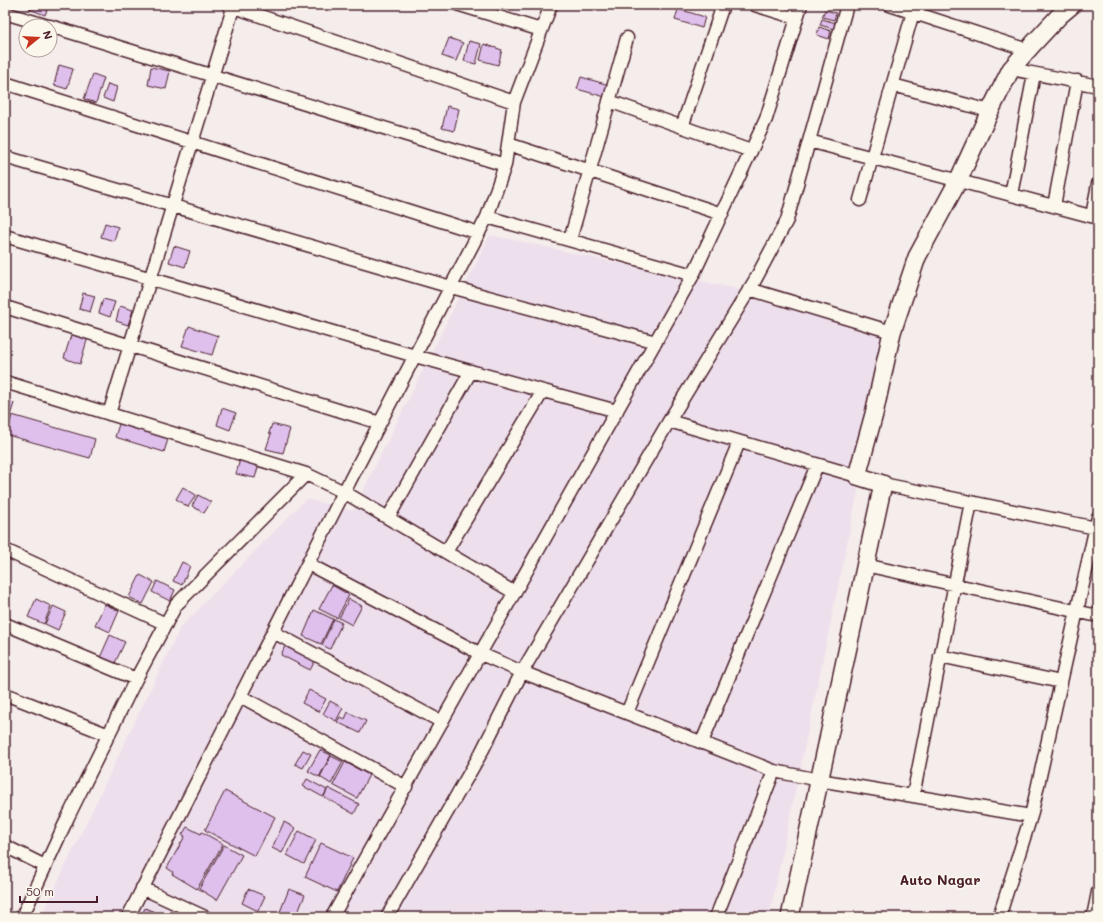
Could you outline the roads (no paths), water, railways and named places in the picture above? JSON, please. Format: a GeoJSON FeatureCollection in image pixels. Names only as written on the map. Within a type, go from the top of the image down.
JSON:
{"type":"FeatureCollection","features":[{"type":"Feature","properties":{"kind":"street"},"geometry":{"type":"LineString","coordinates":[[460,5],[541,30]]}},
{"type":"Feature","properties":{"kind":"street"},"geometry":{"type":"LineString","coordinates":[[128,917],[344,492],[487,217],[504,165],[514,102],[551,5]]}},
{"type":"Feature","properties":{"kind":"street"},"geometry":{"type":"LineString","coordinates":[[682,126],[723,5]]}},
{"type":"Feature","properties":{"kind":"street"},"geometry":{"type":"LineString","coordinates":[[755,5],[797,18]]}},
{"type":"Feature","properties":{"kind":"street"},"geometry":{"type":"LineString","coordinates":[[332,917],[693,276],[766,119],[801,5]]}},
{"type":"Feature","properties":{"kind":"street"},"geometry":{"type":"LineString","coordinates":[[387,917],[481,753],[522,672],[669,421],[749,289],[787,220],[847,5]]}},
{"type":"Feature","properties":{"kind":"street"},"geometry":{"type":"LineString","coordinates":[[890,5],[1028,50]]}},
{"type":"Feature","properties":{"kind":"street"},"geometry":{"type":"LineString","coordinates":[[109,414],[212,76],[231,6],[514,102]]}},
{"type":"Feature","properties":{"kind":"street"},"geometry":{"type":"LineString","coordinates":[[857,476],[874,414],[892,332],[917,257],[958,181],[1011,69],[1064,8]]}},
{"type":"Feature","properties":{"kind":"street"},"geometry":{"type":"LineString","coordinates":[[860,200],[913,12]]}},
{"type":"Feature","properties":{"kind":"street"},"geometry":{"type":"LineString","coordinates":[[5,13],[22,18]]}},
{"type":"Feature","properties":{"kind":"street"},"geometry":{"type":"LineString","coordinates":[[58,29],[504,165]]}},
{"type":"Feature","properties":{"kind":"street"},"geometry":{"type":"LineString","coordinates":[[570,240],[627,38]]}},
{"type":"Feature","properties":{"kind":"street"},"geometry":{"type":"LineString","coordinates":[[1011,69],[1098,86]]}},
{"type":"Feature","properties":{"kind":"street"},"geometry":{"type":"LineString","coordinates":[[1011,195],[1034,74]]}},
{"type":"Feature","properties":{"kind":"street"},"geometry":{"type":"LineString","coordinates":[[1054,206],[1077,81]]}},
{"type":"Feature","properties":{"kind":"street"},"geometry":{"type":"LineString","coordinates":[[5,83],[479,233]]}},
{"type":"Feature","properties":{"kind":"street"},"geometry":{"type":"LineString","coordinates":[[893,85],[990,111]]}},
{"type":"Feature","properties":{"kind":"street"},"geometry":{"type":"LineString","coordinates":[[609,101],[751,151]]}},
{"type":"Feature","properties":{"kind":"street"},"geometry":{"type":"LineString","coordinates":[[809,141],[1095,217],[1098,184]]}},
{"type":"Feature","properties":{"kind":"street"},"geometry":{"type":"LineString","coordinates":[[508,144],[722,214]]}},
{"type":"Feature","properties":{"kind":"street"},"geometry":{"type":"LineString","coordinates":[[5,157],[451,287],[656,342]]}},
{"type":"Feature","properties":{"kind":"street"},"geometry":{"type":"LineString","coordinates":[[487,217],[693,276]]}},
{"type":"Feature","properties":{"kind":"street"},"geometry":{"type":"LineString","coordinates":[[5,236],[415,356],[617,411]]}},
{"type":"Feature","properties":{"kind":"street"},"geometry":{"type":"LineString","coordinates":[[749,289],[892,332]]}},
{"type":"Feature","properties":{"kind":"street"},"geometry":{"type":"LineString","coordinates":[[5,307],[380,423]]}},
{"type":"Feature","properties":{"kind":"street"},"geometry":{"type":"LineString","coordinates":[[388,518],[471,371]]}},
{"type":"Feature","properties":{"kind":"street"},"geometry":{"type":"LineString","coordinates":[[5,382],[306,474],[344,492],[515,593]]}},
{"type":"Feature","properties":{"kind":"street"},"geometry":{"type":"LineString","coordinates":[[446,552],[543,391]]}},
{"type":"Feature","properties":{"kind":"street"},"geometry":{"type":"LineString","coordinates":[[669,421],[883,484],[1096,530],[1031,816],[999,917]]}},
{"type":"Feature","properties":{"kind":"street"},"geometry":{"type":"LineString","coordinates":[[627,713],[739,442]]}},
{"type":"Feature","properties":{"kind":"street"},"geometry":{"type":"LineString","coordinates":[[702,742],[817,464]]}},
{"type":"Feature","properties":{"kind":"street"},"geometry":{"type":"LineString","coordinates":[[22,917],[136,679],[176,605],[306,474]]}},
{"type":"Feature","properties":{"kind":"street"},"geometry":{"type":"LineString","coordinates":[[794,916],[819,780],[883,484]]}},
{"type":"Feature","properties":{"kind":"street"},"geometry":{"type":"LineString","coordinates":[[913,796],[971,502]]}},
{"type":"Feature","properties":{"kind":"street"},"geometry":{"type":"LineString","coordinates":[[5,550],[166,624]]}},
{"type":"Feature","properties":{"kind":"street"},"geometry":{"type":"LineString","coordinates":[[308,564],[481,654],[522,672],[774,771],[1031,816]]}},
{"type":"Feature","properties":{"kind":"street"},"geometry":{"type":"LineString","coordinates":[[865,565],[1098,616]]}},
{"type":"Feature","properties":{"kind":"street"},"geometry":{"type":"LineString","coordinates":[[5,624],[136,679]]}},
{"type":"Feature","properties":{"kind":"street"},"geometry":{"type":"LineString","coordinates":[[273,632],[442,722]]}},
{"type":"Feature","properties":{"kind":"street"},"geometry":{"type":"LineString","coordinates":[[940,656],[1061,682]]}},
{"type":"Feature","properties":{"kind":"street"},"geometry":{"type":"LineString","coordinates":[[5,694],[109,735]]}},
{"type":"Feature","properties":{"kind":"street"},"geometry":{"type":"LineString","coordinates":[[240,696],[406,787]]}},
{"type":"Feature","properties":{"kind":"street"},"geometry":{"type":"LineString","coordinates":[[716,917],[774,771]]}},
{"type":"Feature","properties":{"kind":"street"},"geometry":{"type":"LineString","coordinates":[[5,846],[46,866]]}},
{"type":"Feature","properties":{"kind":"street"},"geometry":{"type":"LineString","coordinates":[[142,888],[205,917]]}},
{"type":"Feature","properties":{"kind":"street"},"geometry":{"type":"LineString","coordinates":[[1093,917],[1098,892]]}},
{"type":"Feature","properties":{"kind":"district","name":"Auto Nagar"},"geometry":{"type":"Point","coordinates":[940,880]}}]}
